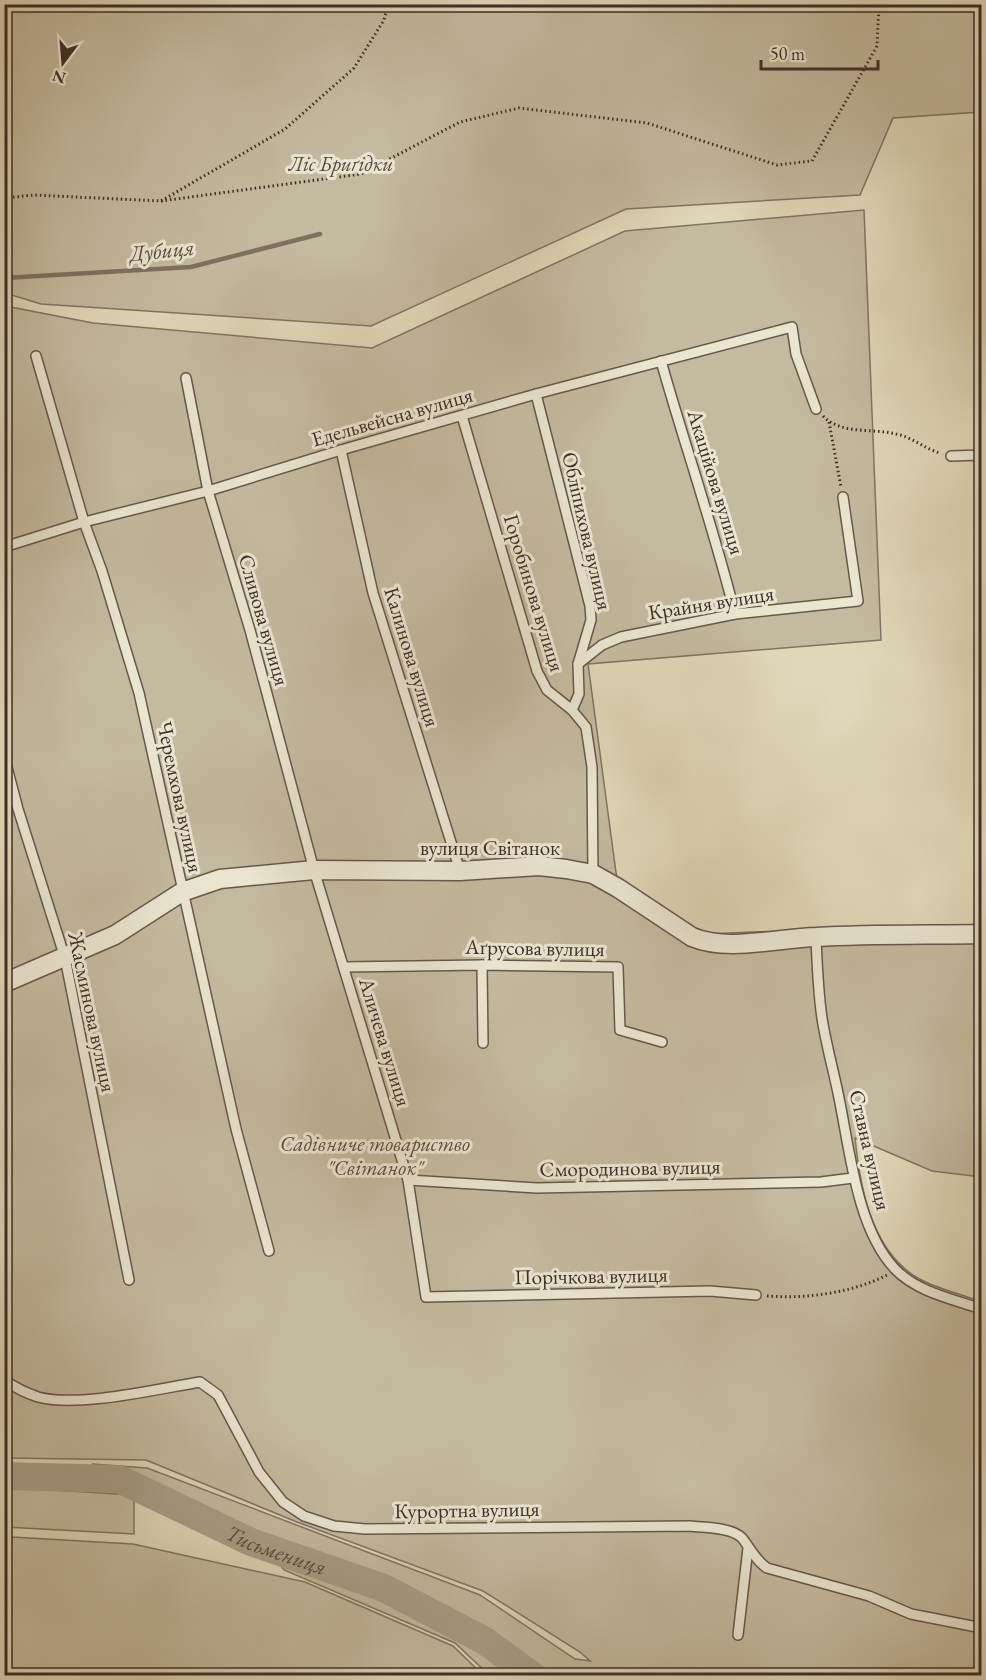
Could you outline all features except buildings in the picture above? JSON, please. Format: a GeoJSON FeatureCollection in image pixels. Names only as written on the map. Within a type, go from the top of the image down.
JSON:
{"type":"FeatureCollection","features":[{"type":"Feature","properties":{"kind":"street","name":"вулиця Світанок"},"geometry":{"type":"LineString","coordinates":[[4,983],[115,935],[182,892],[220,879],[314,870],[460,871],[539,866],[593,874],[618,888],[692,938],[705,943],[816,937],[981,934]]}},
{"type":"Feature","properties":{"kind":"lane","name":"Едельвейсна вулиця"},"geometry":{"type":"LineString","coordinates":[[4,547],[84,522],[208,491],[536,394],[792,327],[796,354],[816,409]]}},
{"type":"Feature","properties":{"kind":"lane","name":"Черемхова вулиця"},"geometry":{"type":"LineString","coordinates":[[36,356],[84,522],[102,571],[139,693],[236,1129],[269,1251]]}},
{"type":"Feature","properties":{"kind":"lane","name":"Акаційова вулиця"},"geometry":{"type":"LineString","coordinates":[[661,361],[682,436],[719,549],[735,614]]}},
{"type":"Feature","properties":{"kind":"lane","name":"Сливова вулиця"},"geometry":{"type":"LineString","coordinates":[[186,378],[208,491],[250,630],[314,870]]}},
{"type":"Feature","properties":{"kind":"lane","name":"Обліпихова вулиця"},"geometry":{"type":"LineString","coordinates":[[536,394],[590,606],[591,620],[578,664],[579,694],[572,710]]}},
{"type":"Feature","properties":{"kind":"lane","name":"Горобинова вулиця"},"geometry":{"type":"LineString","coordinates":[[462,416],[537,671],[547,690],[572,710],[586,727],[592,767],[593,874]]}},
{"type":"Feature","properties":{"kind":"lane","name":"Калинова вулиця"},"geometry":{"type":"LineString","coordinates":[[341,450],[373,593],[460,871]]}},
{"type":"Feature","properties":{"kind":"lane"},"geometry":{"type":"LineString","coordinates":[[951,456],[981,455]]}},
{"type":"Feature","properties":{"kind":"lane","name":"Крайня вулиця"},"geometry":{"type":"LineString","coordinates":[[578,664],[602,645],[621,637],[735,614],[858,601],[843,497]]}},
{"type":"Feature","properties":{"kind":"lane","name":"Жасминова вулиця"},"geometry":{"type":"LineString","coordinates":[[4,756],[65,958],[129,1280]]}},
{"type":"Feature","properties":{"kind":"lane","name":"Аличева вулиця"},"geometry":{"type":"LineString","coordinates":[[314,870],[408,1180],[426,1297]]}},
{"type":"Feature","properties":{"kind":"lane","name":"Ставна вулиця"},"geometry":{"type":"LineString","coordinates":[[816,937],[822,1018],[853,1178],[874,1238],[896,1270],[913,1284],[981,1309]]}},
{"type":"Feature","properties":{"kind":"lane"},"geometry":{"type":"LineString","coordinates":[[482,965],[483,1043]]}},
{"type":"Feature","properties":{"kind":"lane","name":"Аґрусова вулиця"},"geometry":{"type":"LineString","coordinates":[[344,967],[482,965],[618,967],[620,1030],[662,1042]]}},
{"type":"Feature","properties":{"kind":"lane","name":"Смородинова вулиця"},"geometry":{"type":"LineString","coordinates":[[408,1180],[537,1188],[821,1182],[853,1178]]}},
{"type":"Feature","properties":{"kind":"lane","name":"Порічкова вулиця"},"geometry":{"type":"LineString","coordinates":[[426,1297],[711,1291],[756,1295]]}},
{"type":"Feature","properties":{"kind":"lane","name":"Курортна вулиця"},"geometry":{"type":"LineString","coordinates":[[4,1380],[38,1397],[64,1400],[124,1394],[200,1382],[218,1395],[259,1472],[283,1502],[304,1516],[334,1526],[364,1529],[690,1526],[727,1531],[740,1536],[757,1562],[767,1568],[868,1596],[910,1614],[981,1628]]}},
{"type":"Feature","properties":{"kind":"lane"},"geometry":{"type":"LineString","coordinates":[[738,1635],[748,1548]]}},
{"type":"Feature","properties":{"kind":"path"},"geometry":{"type":"LineString","coordinates":[[161,201],[285,129],[354,68],[384,20],[388,4]]}},
{"type":"Feature","properties":{"kind":"path"},"geometry":{"type":"LineString","coordinates":[[4,198],[34,195],[161,201],[361,174],[460,122],[519,108],[647,123],[777,165],[812,161],[877,46],[879,4]]}},
{"type":"Feature","properties":{"kind":"path"},"geometry":{"type":"LineString","coordinates":[[816,409],[829,422],[857,430],[898,434],[930,450],[951,456]]}},
{"type":"Feature","properties":{"kind":"path"},"geometry":{"type":"LineString","coordinates":[[829,422],[843,497]]}},
{"type":"Feature","properties":{"kind":"path"},"geometry":{"type":"LineString","coordinates":[[756,1295],[798,1297],[835,1291],[870,1283],[896,1270]]}},
{"type":"Feature","properties":{"kind":"green space","name":"Ліс Бриґідки"},"geometry":{"type":"Polygon","coordinates":[[[4,5],[981,5],[981,112],[893,118],[860,195],[626,209],[371,326],[41,304],[5,293],[4,5]]]}},
{"type":"Feature","properties":{"kind":"green space","name":"Садівниче товариство \"Світанок\""},"geometry":{"type":"Polygon","coordinates":[[[864,210],[881,640],[588,664],[617,880],[705,934],[826,929],[981,942],[981,1177],[932,1171],[855,1138],[860,1176],[870,1215],[888,1250],[901,1265],[923,1281],[981,1302],[981,1675],[489,1675],[455,1643],[284,1570],[257,1536],[92,1464],[147,1468],[480,1595],[575,1659],[590,1661],[580,1652],[483,1591],[297,1522],[146,1460],[5,1458],[5,306],[93,323],[372,348],[625,231],[864,210]]]}},
{"type":"Feature","properties":{"kind":"green space"},"geometry":{"type":"Polygon","coordinates":[[[4,1487],[134,1495],[134,1534],[5,1527],[4,1487]]]}},
{"type":"Feature","properties":{"kind":"green space"},"geometry":{"type":"Polygon","coordinates":[[[4,1538],[133,1544],[305,1582],[453,1646],[483,1675],[5,1675],[4,1538]]]}},
{"type":"Feature","properties":{"kind":"waterway","name":"Дубиця"},"geometry":{"type":"LineString","coordinates":[[4,278],[191,267],[320,234]]}},
{"type":"Feature","properties":{"kind":"waterway","name":"Тисьмениця"},"geometry":{"type":"LineString","coordinates":[[4,1476],[119,1479],[251,1542],[384,1588],[485,1641],[533,1676]]}}]}
